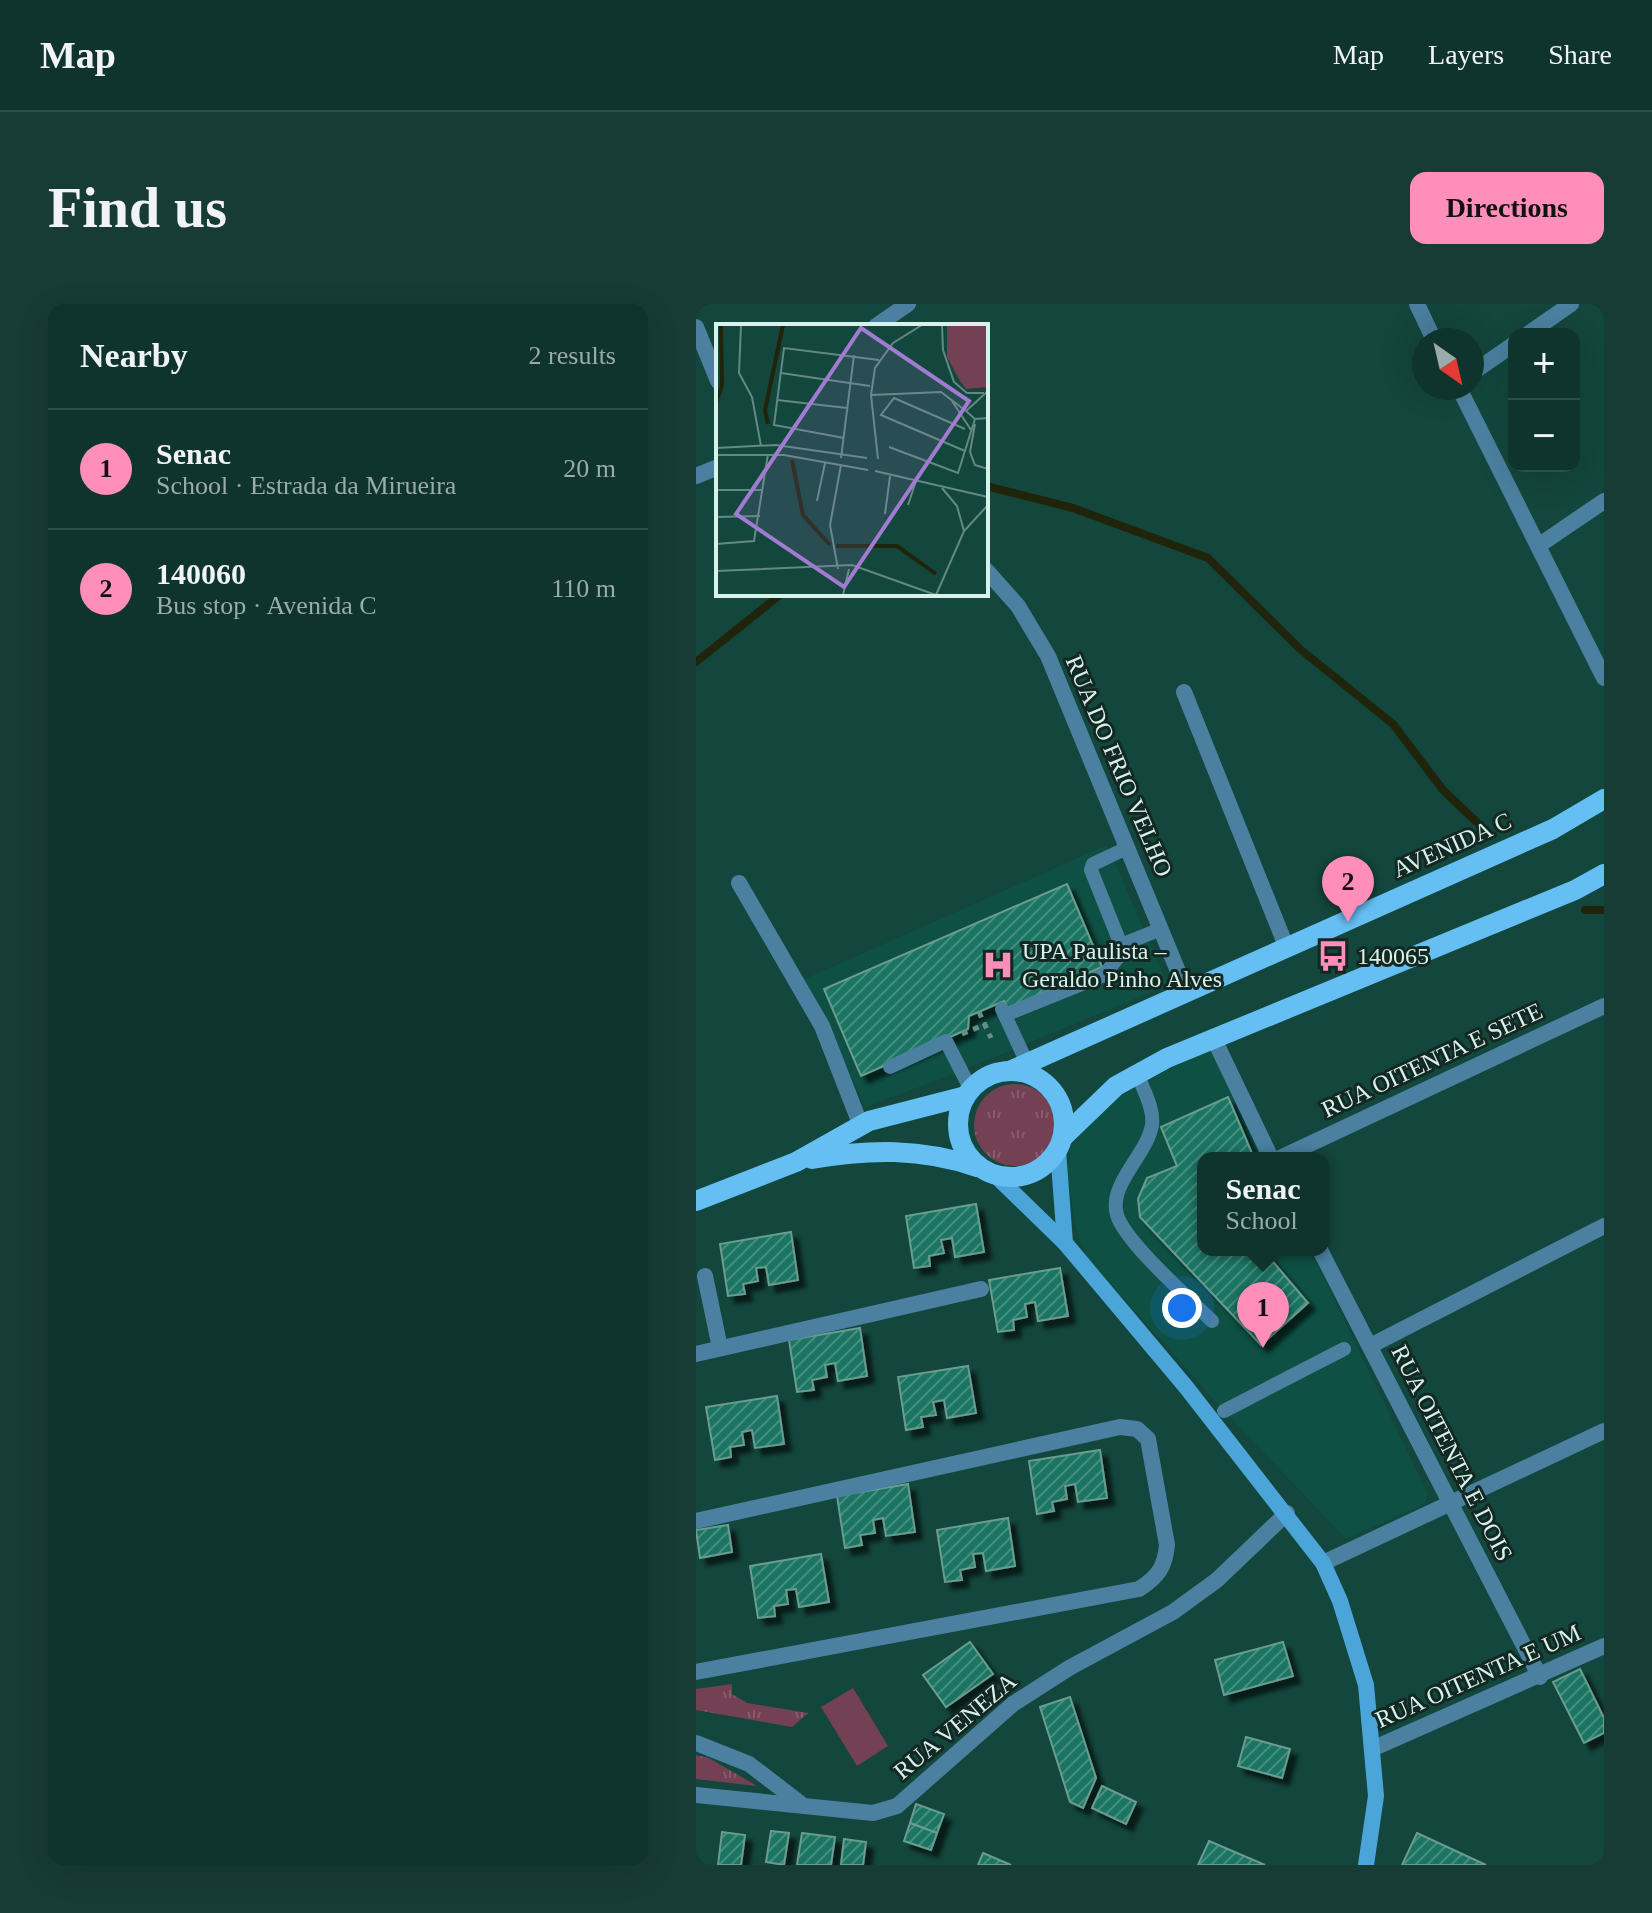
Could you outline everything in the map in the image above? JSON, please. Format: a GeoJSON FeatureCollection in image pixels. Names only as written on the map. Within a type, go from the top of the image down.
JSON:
{"type":"FeatureCollection","features":[{"type":"Feature","properties":{"kind":"main road","name":"AVENIDA C"},"geometry":{"type":"LineString","coordinates":[[1020,1066],[1553,829],[1604,799]]}},
{"type":"Feature","properties":{"kind":"main road"},"geometry":{"type":"LineString","coordinates":[[796,1162],[854,1152],[916,1151],[1014,1178],[1032,1173],[1047,1164],[1100,1098],[1213,1037],[1575,890],[1604,874]]}},
{"type":"Feature","properties":{"kind":"main road"},"geometry":{"type":"LineString","coordinates":[[696,1201],[796,1162],[861,1126],[968,1093],[990,1075],[1020,1066],[1049,1086],[1063,1110],[1061,1144],[1065,1243]]}},
{"type":"Feature","properties":{"kind":"main road"},"geometry":{"type":"LineString","coordinates":[[968,1093],[959,1119],[961,1142],[988,1172],[1065,1243],[1218,1415],[1323,1563],[1340,1601],[1366,1685],[1376,1796],[1366,1865]]}},
{"type":"Feature","properties":{"kind":"street"},"geometry":{"type":"LineString","coordinates":[[879,324],[908,304]]}},
{"type":"Feature","properties":{"kind":"street"},"geometry":{"type":"LineString","coordinates":[[1417,304],[1428,328]]}},
{"type":"Feature","properties":{"kind":"street"},"geometry":{"type":"LineString","coordinates":[[1537,328],[1571,304]]}},
{"type":"Feature","properties":{"kind":"street"},"geometry":{"type":"LineString","coordinates":[[696,327],[716,376]]}},
{"type":"Feature","properties":{"kind":"street"},"geometry":{"type":"LineString","coordinates":[[1484,365],[1508,348]]}},
{"type":"Feature","properties":{"kind":"street"},"geometry":{"type":"LineString","coordinates":[[1465,400],[1604,678]]}},
{"type":"Feature","properties":{"kind":"street"},"geometry":{"type":"LineString","coordinates":[[696,476],[716,468]]}},
{"type":"Feature","properties":{"kind":"street"},"geometry":{"type":"LineString","coordinates":[[1538,546],[1604,501]]}},
{"type":"Feature","properties":{"kind":"street","name":"RUA DO FRIO VELHO"},"geometry":{"type":"LineString","coordinates":[[988,572],[1018,606],[1048,656],[1187,993]]}},
{"type":"Feature","properties":{"kind":"street"},"geometry":{"type":"LineString","coordinates":[[1184,692],[1286,946]]}},
{"type":"Feature","properties":{"kind":"street"},"geometry":{"type":"LineString","coordinates":[[739,883],[822,1026],[861,1126]]}},
{"type":"Feature","properties":{"kind":"street","name":"RUA OITENTA E SETE"},"geometry":{"type":"LineString","coordinates":[[1293,1152],[1604,1006]]}},
{"type":"Feature","properties":{"kind":"street"},"geometry":{"type":"LineString","coordinates":[[1213,1037],[1268,1152]]}},
{"type":"Feature","properties":{"kind":"street"},"geometry":{"type":"LineString","coordinates":[[1370,1346],[1604,1226]]}},
{"type":"Feature","properties":{"kind":"street","name":"RUA OITENTA E DOIS"},"geometry":{"type":"LineString","coordinates":[[1323,1256],[1540,1677]]}},
{"type":"Feature","properties":{"kind":"street"},"geometry":{"type":"LineString","coordinates":[[705,1276],[720,1348]]}},
{"type":"Feature","properties":{"kind":"street"},"geometry":{"type":"LineString","coordinates":[[696,1354],[981,1289]]}},
{"type":"Feature","properties":{"kind":"street"},"geometry":{"type":"LineString","coordinates":[[696,1521],[1120,1427],[1137,1429],[1148,1439],[1167,1545],[1166,1561],[1156,1579],[1139,1589],[696,1672]]}},
{"type":"Feature","properties":{"kind":"street"},"geometry":{"type":"LineString","coordinates":[[1323,1563],[1604,1431]]}},
{"type":"Feature","properties":{"kind":"street","name":"RUA VENEZA"},"geometry":{"type":"LineString","coordinates":[[696,1795],[800,1803],[873,1813],[897,1806],[925,1785],[1013,1704],[1069,1668],[1173,1612],[1217,1580],[1287,1513]]}},
{"type":"Feature","properties":{"kind":"street","name":"RUA OITENTA E UM"},"geometry":{"type":"LineString","coordinates":[[1372,1749],[1604,1646]]}},
{"type":"Feature","properties":{"kind":"street"},"geometry":{"type":"LineString","coordinates":[[696,1743],[749,1764],[800,1803]]}},
{"type":"Feature","properties":{"kind":"lane"},"geometry":{"type":"LineString","coordinates":[[1020,1066],[1003,1011],[1104,975],[1120,955],[1121,945],[1091,870],[1093,864],[1127,848]]}},
{"type":"Feature","properties":{"kind":"lane"},"geometry":{"type":"LineString","coordinates":[[1121,945],[1161,929]]}},
{"type":"Feature","properties":{"kind":"lane"},"geometry":{"type":"LineString","coordinates":[[890,1067],[946,1041],[968,1093]]}},
{"type":"Feature","properties":{"kind":"lane"},"geometry":{"type":"LineString","coordinates":[[1139,1079],[1152,1123],[1140,1157],[1117,1194],[1116,1212],[1127,1234],[1212,1321]]}},
{"type":"Feature","properties":{"kind":"lane"},"geometry":{"type":"LineString","coordinates":[[1218,1415],[1344,1349]]}},
{"type":"Feature","properties":{"kind":"path"},"geometry":{"type":"LineString","coordinates":[[946,1041],[1003,1011]]}},
{"type":"Feature","properties":{"kind":"shaded area","name":"UPA Paulista – Geraldo Pinho Alves"},"geometry":{"type":"Polygon","coordinates":[[[1107,845],[1168,985],[954,1074],[865,1107],[805,979],[1107,845]]]}},
{"type":"Feature","properties":{"kind":"shaded area"},"geometry":{"type":"Polygon","coordinates":[[[1208,1051],[1216,1057],[1262,1152],[1197,1152],[1197,1256],[1313,1256],[1428,1494],[1425,1504],[1346,1539],[1224,1411],[1085,1255],[1075,1224],[1067,1171],[1071,1144],[1089,1119],[1141,1083],[1208,1051]]]}},
{"type":"Feature","properties":{"kind":"green space"},"geometry":{"type":"Polygon","coordinates":[[[1015,1084],[1031,1087],[1044,1096],[1053,1109],[1056,1125],[1053,1141],[1044,1154],[1031,1163],[1015,1166],[999,1163],[986,1154],[977,1141],[974,1125],[977,1109],[986,1096],[999,1087],[1015,1084]]]}},
{"type":"Feature","properties":{"kind":"green space"},"geometry":{"type":"Polygon","coordinates":[[[732,1684],[732,1694],[747,1703],[808,1713],[792,1727],[696,1710],[696,1689],[732,1684]]]}},
{"type":"Feature","properties":{"kind":"green space"},"geometry":{"type":"Polygon","coordinates":[[[853,1688],[888,1746],[857,1766],[821,1707],[853,1688]]]}},
{"type":"Feature","properties":{"kind":"green space"},"geometry":{"type":"Polygon","coordinates":[[[696,1755],[709,1758],[757,1786],[696,1779],[696,1755]]]}},
{"type":"Feature","properties":{"kind":"building"},"geometry":{"type":"Polygon","coordinates":[[[1067,884],[1102,967],[1008,1008],[1004,1001],[969,1016],[968,1029],[861,1076],[824,989],[1067,884]]]}},
{"type":"Feature","properties":{"kind":"building"},"geometry":{"type":"Polygon","coordinates":[[[1228,1097],[1251,1152],[1197,1152],[1197,1256],[1268,1256],[1308,1303],[1261,1345],[1140,1217],[1138,1199],[1147,1178],[1177,1166],[1161,1127],[1228,1097]]]}},
{"type":"Feature","properties":{"kind":"building"},"geometry":{"type":"Polygon","coordinates":[[[976,1204],[984,1252],[955,1257],[952,1238],[941,1240],[944,1253],[929,1256],[930,1266],[914,1268],[906,1216],[976,1204]]]}},
{"type":"Feature","properties":{"kind":"building"},"geometry":{"type":"Polygon","coordinates":[[[791,1232],[798,1280],[769,1285],[766,1267],[756,1268],[758,1281],[743,1284],[745,1294],[728,1296],[720,1244],[791,1232]]]}},
{"type":"Feature","properties":{"kind":"building"},"geometry":{"type":"Polygon","coordinates":[[[1060,1268],[1068,1316],[1038,1321],[1035,1302],[1025,1304],[1027,1317],[1013,1320],[1014,1330],[998,1332],[989,1280],[1060,1268]]]}},
{"type":"Feature","properties":{"kind":"building"},"geometry":{"type":"Polygon","coordinates":[[[860,1328],[867,1376],[838,1381],[835,1363],[825,1365],[827,1377],[812,1380],[814,1390],[797,1392],[789,1340],[860,1328]]]}},
{"type":"Feature","properties":{"kind":"building"},"geometry":{"type":"Polygon","coordinates":[[[968,1366],[976,1413],[947,1418],[944,1400],[933,1402],[936,1415],[921,1417],[923,1427],[906,1430],[898,1377],[968,1366]]]}},
{"type":"Feature","properties":{"kind":"building"},"geometry":{"type":"Polygon","coordinates":[[[777,1396],[784,1444],[755,1448],[752,1430],[742,1432],[744,1445],[730,1447],[731,1457],[715,1460],[706,1407],[777,1396]]]}},
{"type":"Feature","properties":{"kind":"building"},"geometry":{"type":"Polygon","coordinates":[[[1100,1450],[1107,1498],[1078,1502],[1075,1484],[1065,1486],[1067,1499],[1052,1502],[1054,1511],[1037,1514],[1029,1461],[1100,1450]]]}},
{"type":"Feature","properties":{"kind":"building"},"geometry":{"type":"Polygon","coordinates":[[[908,1484],[915,1532],[886,1536],[883,1518],[873,1520],[875,1533],[860,1535],[862,1545],[845,1548],[837,1496],[908,1484]]]}},
{"type":"Feature","properties":{"kind":"building"},"geometry":{"type":"Polygon","coordinates":[[[1008,1518],[1015,1566],[986,1571],[983,1553],[973,1554],[975,1567],[960,1570],[962,1580],[945,1582],[937,1530],[1008,1518]]]}},
{"type":"Feature","properties":{"kind":"building"},"geometry":{"type":"Polygon","coordinates":[[[728,1525],[732,1552],[700,1558],[696,1530],[728,1525]]]}},
{"type":"Feature","properties":{"kind":"building"},"geometry":{"type":"Polygon","coordinates":[[[821,1554],[829,1602],[799,1607],[796,1589],[786,1590],[788,1604],[774,1606],[775,1616],[758,1618],[750,1566],[821,1554]]]}},
{"type":"Feature","properties":{"kind":"building"},"geometry":{"type":"Polygon","coordinates":[[[970,1642],[993,1674],[946,1707],[923,1675],[970,1642]]]}},
{"type":"Feature","properties":{"kind":"building"},"geometry":{"type":"Polygon","coordinates":[[[1283,1642],[1293,1676],[1224,1695],[1215,1660],[1283,1642]]]}},
{"type":"Feature","properties":{"kind":"building"},"geometry":{"type":"Polygon","coordinates":[[[1580,1669],[1604,1718],[1604,1733],[1584,1743],[1553,1682],[1580,1669]]]}},
{"type":"Feature","properties":{"kind":"building"},"geometry":{"type":"Polygon","coordinates":[[[1070,1697],[1096,1778],[1083,1808],[1070,1802],[1040,1707],[1070,1697]]]}},
{"type":"Feature","properties":{"kind":"building"},"geometry":{"type":"Polygon","coordinates":[[[1246,1737],[1290,1749],[1282,1778],[1238,1766],[1246,1737]]]}},
{"type":"Feature","properties":{"kind":"building"},"geometry":{"type":"Polygon","coordinates":[[[1102,1786],[1136,1802],[1126,1824],[1092,1808],[1102,1786]]]}},
{"type":"Feature","properties":{"kind":"building"},"geometry":{"type":"Polygon","coordinates":[[[916,1804],[944,1814],[937,1833],[910,1823],[916,1804]]]}},
{"type":"Feature","properties":{"kind":"building"},"geometry":{"type":"Polygon","coordinates":[[[910,1823],[937,1833],[931,1850],[904,1841],[910,1823]]]}},
{"type":"Feature","properties":{"kind":"building"},"geometry":{"type":"Polygon","coordinates":[[[771,1831],[789,1833],[784,1865],[766,1862],[771,1831]]]}},
{"type":"Feature","properties":{"kind":"building"},"geometry":{"type":"Polygon","coordinates":[[[722,1832],[745,1835],[741,1865],[718,1865],[722,1832]]]}},
{"type":"Feature","properties":{"kind":"building"},"geometry":{"type":"Polygon","coordinates":[[[802,1833],[835,1837],[831,1865],[797,1865],[802,1833]]]}},
{"type":"Feature","properties":{"kind":"building"},"geometry":{"type":"Polygon","coordinates":[[[1417,1833],[1486,1865],[1402,1865],[1417,1833]]]}},
{"type":"Feature","properties":{"kind":"building"},"geometry":{"type":"Polygon","coordinates":[[[844,1839],[866,1842],[863,1865],[841,1865],[844,1839]]]}},
{"type":"Feature","properties":{"kind":"building"},"geometry":{"type":"Polygon","coordinates":[[[1209,1841],[1265,1865],[1198,1865],[1209,1841]]]}},
{"type":"Feature","properties":{"kind":"building"},"geometry":{"type":"Polygon","coordinates":[[[983,1853],[1011,1865],[978,1865],[983,1853]]]}},
{"type":"Feature","properties":{"kind":"waterway"},"geometry":{"type":"LineString","coordinates":[[988,487],[1073,508],[1208,558],[1300,649],[1393,724],[1443,790],[1486,831]]}},
{"type":"Feature","properties":{"kind":"waterway"},"geometry":{"type":"LineString","coordinates":[[696,662],[778,596]]}},
{"type":"Feature","properties":{"kind":"waterway"},"geometry":{"type":"LineString","coordinates":[[1585,910],[1604,910]]}},
{"type":"Feature","properties":{"kind":"place","name":"140060"},"geometry":{"type":"Point","coordinates":[1348,922]}},
{"type":"Feature","properties":{"kind":"place","name":"140065"},"geometry":{"type":"Point","coordinates":[1333,956]}},
{"type":"Feature","properties":{"kind":"place","name":"UPA Paulista – Geraldo Pinho Alves"},"geometry":{"type":"Point","coordinates":[998,965]}},
{"type":"Feature","properties":{"kind":"place","name":"Senac"},"geometry":{"type":"Point","coordinates":[1263,1348]}}]}
